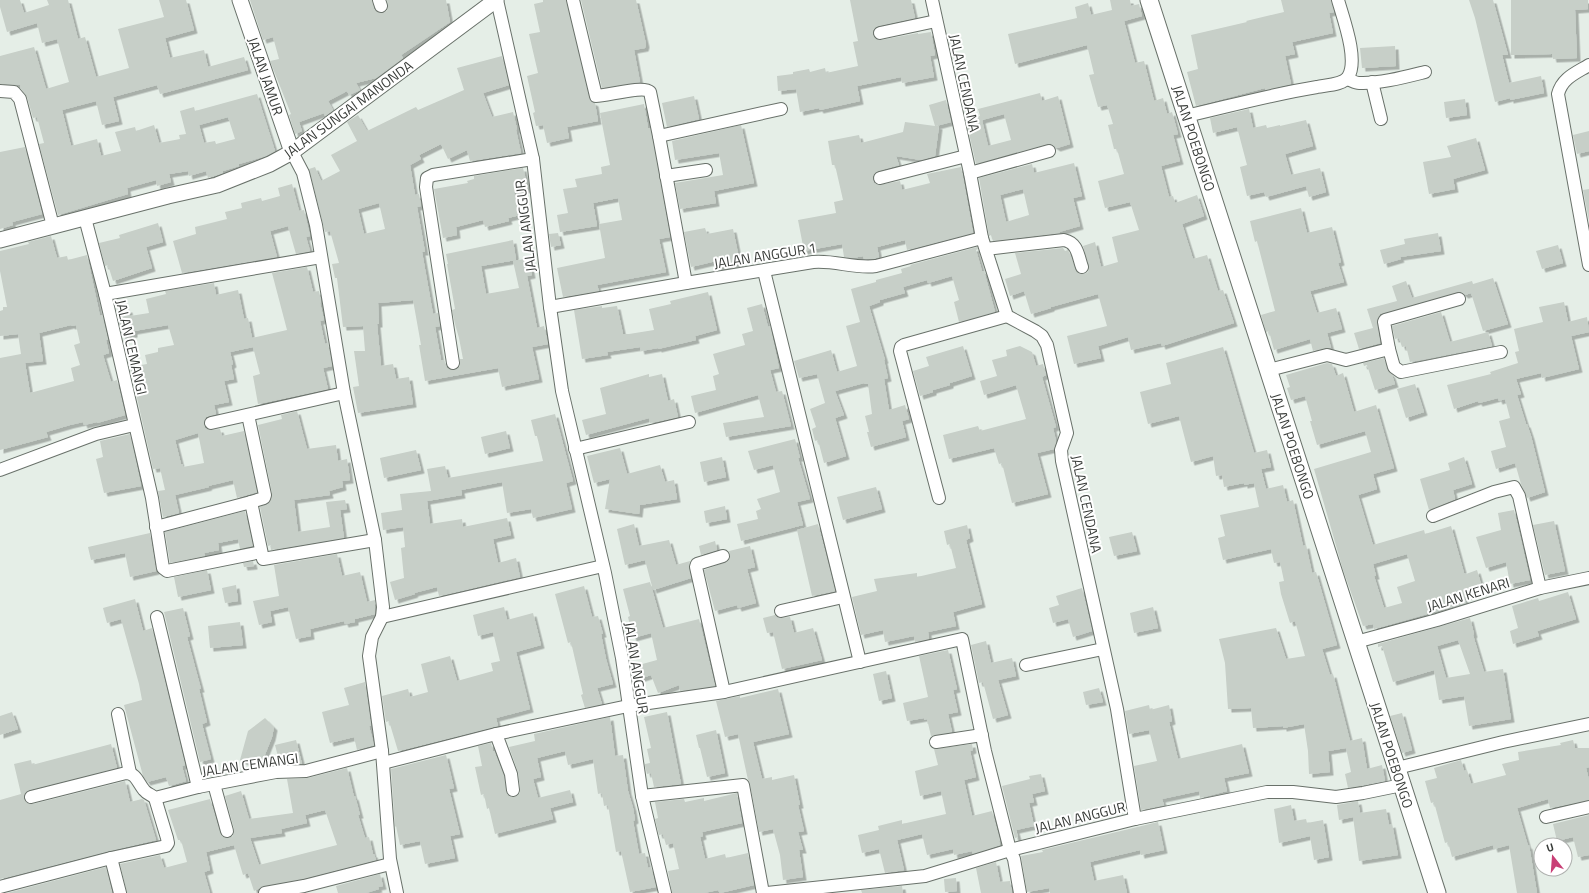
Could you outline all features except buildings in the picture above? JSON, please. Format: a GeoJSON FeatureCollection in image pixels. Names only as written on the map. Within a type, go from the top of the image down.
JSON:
{"type":"FeatureCollection","features":[{"type":"Feature","properties":{"kind":"main road","name":"JALAN POEBONGO"},"geometry":{"type":"LineString","coordinates":[[1149,0],[1186,116],[1204,166],[1437,893]]}},
{"type":"Feature","properties":{"kind":"street","name":"JALAN JAMUR"},"geometry":{"type":"LineString","coordinates":[[240,0],[292,152]]}},
{"type":"Feature","properties":{"kind":"street","name":"JALAN SUNGAI MANONDA"},"geometry":{"type":"LineString","coordinates":[[0,240],[168,196],[217,185],[270,164],[292,152],[497,0]]}},
{"type":"Feature","properties":{"kind":"street","name":"JALAN ANGGUR"},"geometry":{"type":"LineString","coordinates":[[497,0],[533,159],[550,307],[562,390],[603,566],[619,644],[642,796],[660,892]]}},
{"type":"Feature","properties":{"kind":"street"},"geometry":{"type":"LineString","coordinates":[[573,0],[596,96],[648,90],[660,136],[686,282]]}},
{"type":"Feature","properties":{"kind":"street","name":"JALAN CENDANA"},"geometry":{"type":"LineString","coordinates":[[932,0],[984,243],[1007,316],[1036,331],[1042,336],[1048,345],[1066,433],[1061,450],[1062,461],[1117,709],[1135,819]]}},
{"type":"Feature","properties":{"kind":"street"},"geometry":{"type":"LineString","coordinates":[[1186,116],[1338,83],[1347,79],[1351,71],[1351,54],[1338,0]]}},
{"type":"Feature","properties":{"kind":"street"},"geometry":{"type":"LineString","coordinates":[[880,33],[936,21]]}},
{"type":"Feature","properties":{"kind":"street"},"geometry":{"type":"LineString","coordinates":[[1589,65],[1568,78],[1562,84],[1558,94],[1589,265]]}},
{"type":"Feature","properties":{"kind":"street"},"geometry":{"type":"LineString","coordinates":[[1347,79],[1358,83],[1372,82],[1406,77],[1425,72]]}},
{"type":"Feature","properties":{"kind":"street"},"geometry":{"type":"LineString","coordinates":[[1372,82],[1381,119]]}},
{"type":"Feature","properties":{"kind":"street"},"geometry":{"type":"LineString","coordinates":[[0,91],[14,92],[20,99],[53,226]]}},
{"type":"Feature","properties":{"kind":"street"},"geometry":{"type":"LineString","coordinates":[[660,136],[781,109]]}},
{"type":"Feature","properties":{"kind":"street"},"geometry":{"type":"LineString","coordinates":[[970,173],[1049,151]]}},
{"type":"Feature","properties":{"kind":"street"},"geometry":{"type":"LineString","coordinates":[[292,152],[303,173],[311,202],[344,393],[375,540],[383,601],[382,617],[372,637],[369,656],[383,757],[390,864],[397,893]]}},
{"type":"Feature","properties":{"kind":"street"},"geometry":{"type":"LineString","coordinates":[[880,178],[966,156]]}},
{"type":"Feature","properties":{"kind":"street"},"geometry":{"type":"LineString","coordinates":[[453,363],[426,187],[427,178],[533,159]]}},
{"type":"Feature","properties":{"kind":"street"},"geometry":{"type":"LineString","coordinates":[[666,176],[706,170]]}},
{"type":"Feature","properties":{"kind":"street"},"geometry":{"type":"LineString","coordinates":[[85,218],[105,294]]}},
{"type":"Feature","properties":{"kind":"street","name":"JALAN ANGGUR 1"},"geometry":{"type":"LineString","coordinates":[[550,307],[686,282],[822,261],[831,261],[866,267],[876,266],[984,243],[1070,241],[1075,245],[1082,267]]}},
{"type":"Feature","properties":{"kind":"street","name":"JALAN CEMANGI"},"geometry":{"type":"LineString","coordinates":[[262,552],[167,571],[163,568],[152,498],[105,294],[321,257]]}},
{"type":"Feature","properties":{"kind":"street"},"geometry":{"type":"LineString","coordinates":[[764,271],[860,662]]}},
{"type":"Feature","properties":{"kind":"street"},"geometry":{"type":"LineString","coordinates":[[1459,299],[1389,318],[1384,322],[1394,367],[1401,372],[1501,352]]}},
{"type":"Feature","properties":{"kind":"street"},"geometry":{"type":"LineString","coordinates":[[939,498],[900,351],[901,347],[1007,316]]}},
{"type":"Feature","properties":{"kind":"street"},"geometry":{"type":"LineString","coordinates":[[1269,370],[1327,355],[1346,360],[1389,349]]}},
{"type":"Feature","properties":{"kind":"street"},"geometry":{"type":"LineString","coordinates":[[211,423],[344,393]]}},
{"type":"Feature","properties":{"kind":"street"},"geometry":{"type":"LineString","coordinates":[[156,527],[262,500],[264,498],[265,495],[248,415]]}},
{"type":"Feature","properties":{"kind":"street"},"geometry":{"type":"LineString","coordinates":[[575,449],[689,422]]}},
{"type":"Feature","properties":{"kind":"street"},"geometry":{"type":"LineString","coordinates":[[0,470],[96,434],[134,425]]}},
{"type":"Feature","properties":{"kind":"street"},"geometry":{"type":"LineString","coordinates":[[1433,516],[1494,492],[1514,487],[1520,496],[1540,588]]}},
{"type":"Feature","properties":{"kind":"street"},"geometry":{"type":"LineString","coordinates":[[251,502],[263,559],[375,540]]}},
{"type":"Feature","properties":{"kind":"street"},"geometry":{"type":"LineString","coordinates":[[723,556],[698,564],[696,567],[724,692]]}},
{"type":"Feature","properties":{"kind":"street"},"geometry":{"type":"LineString","coordinates":[[382,617],[603,566]]}},
{"type":"Feature","properties":{"kind":"street","name":"JALAN KENARI"},"geometry":{"type":"LineString","coordinates":[[1356,642],[1437,620],[1540,588],[1589,578]]}},
{"type":"Feature","properties":{"kind":"street"},"geometry":{"type":"LineString","coordinates":[[781,611],[843,597]]}},
{"type":"Feature","properties":{"kind":"street","name":"JALAN CEMANGI"},"geometry":{"type":"LineString","coordinates":[[158,617],[198,787],[276,772],[306,771],[383,757],[628,706],[724,692],[962,640],[982,735]]}},
{"type":"Feature","properties":{"kind":"street"},"geometry":{"type":"LineString","coordinates":[[1026,665],[1103,649]]}},
{"type":"Feature","properties":{"kind":"street"},"geometry":{"type":"LineString","coordinates":[[118,714],[130,773]]}},
{"type":"Feature","properties":{"kind":"street"},"geometry":{"type":"LineString","coordinates":[[1397,768],[1502,742],[1589,724]]}},
{"type":"Feature","properties":{"kind":"street"},"geometry":{"type":"LineString","coordinates":[[496,734],[511,774],[514,790]]}},
{"type":"Feature","properties":{"kind":"street"},"geometry":{"type":"LineString","coordinates":[[936,742],[982,735],[1010,850],[1014,859],[1020,893]]}},
{"type":"Feature","properties":{"kind":"street"},"geometry":{"type":"LineString","coordinates":[[0,887],[111,858],[166,846],[168,843],[155,798],[144,790],[134,775],[130,773],[31,797]]}},
{"type":"Feature","properties":{"kind":"street"},"geometry":{"type":"LineString","coordinates":[[214,784],[227,831]]}},
{"type":"Feature","properties":{"kind":"street"},"geometry":{"type":"LineString","coordinates":[[642,796],[743,785],[763,893]]}},
{"type":"Feature","properties":{"kind":"street","name":"JALAN ANGGUR"},"geometry":{"type":"LineString","coordinates":[[767,893],[813,891],[925,876],[1010,850],[1135,819],[1267,792],[1293,792],[1336,797],[1402,785]]}},
{"type":"Feature","properties":{"kind":"street"},"geometry":{"type":"LineString","coordinates":[[155,798],[198,787]]}},
{"type":"Feature","properties":{"kind":"street"},"geometry":{"type":"LineString","coordinates":[[1546,817],[1589,807]]}},
{"type":"Feature","properties":{"kind":"street"},"geometry":{"type":"LineString","coordinates":[[111,858],[120,893]]}},
{"type":"Feature","properties":{"kind":"street"},"geometry":{"type":"LineString","coordinates":[[265,893],[304,886],[390,864]]}}]}
